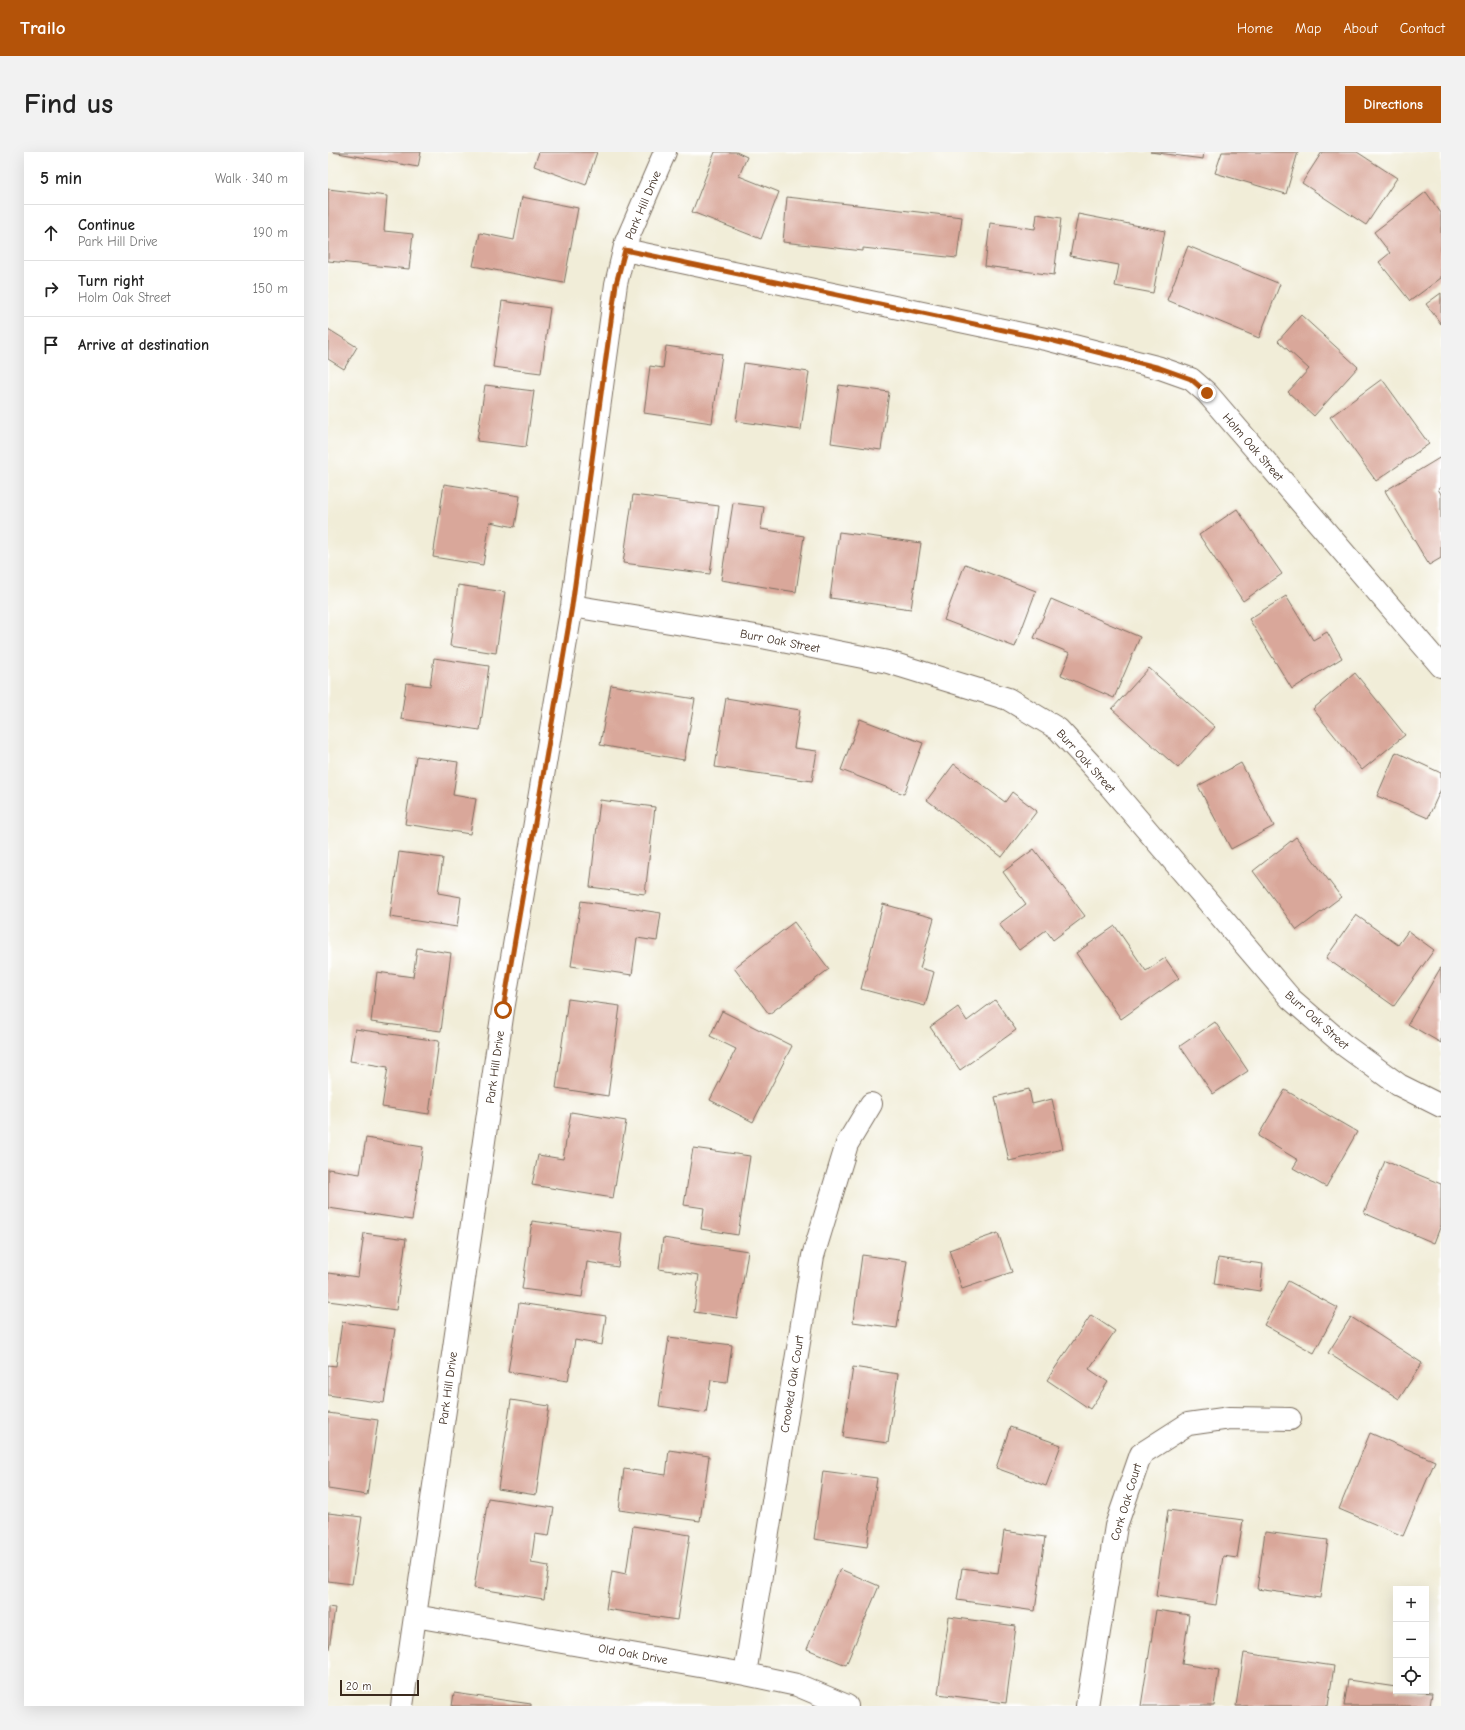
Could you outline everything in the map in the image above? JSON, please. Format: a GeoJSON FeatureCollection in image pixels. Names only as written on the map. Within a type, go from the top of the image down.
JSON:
{"type":"FeatureCollection","features":[{"type":"Feature","properties":{"kind":"street","name":"Park Hill Drive"},"geometry":{"type":"LineString","coordinates":[[402,1706],[503,1010],[572,606],[616,284],[626,242],[665,152]]}},
{"type":"Feature","properties":{"kind":"street","name":"Holm Oak Street"},"geometry":{"type":"LineString","coordinates":[[625,250],[1050,340],[1160,368],[1191,379],[1207,393],[1441,666]]}},
{"type":"Feature","properties":{"kind":"street","name":"Burr Oak Street"},"geometry":{"type":"LineString","coordinates":[[572,606],[762,637],[888,662],[1008,699],[1058,729],[1100,775],[1291,999],[1344,1045],[1393,1080],[1441,1106]]}},
{"type":"Feature","properties":{"kind":"street","name":"Crooked Oak Court"},"geometry":{"type":"LineString","coordinates":[[745,1674],[813,1256],[847,1144],[871,1104]]}},
{"type":"Feature","properties":{"kind":"street","name":"Cork Oak Court"},"geometry":{"type":"LineString","coordinates":[[1086,1706],[1116,1526],[1141,1454],[1188,1424],[1230,1418],[1290,1419]]}},
{"type":"Feature","properties":{"kind":"street","name":"Old Oak Drive"},"geometry":{"type":"LineString","coordinates":[[415,1616],[745,1674],[798,1686],[847,1706]]}},
{"type":"Feature","properties":{"kind":"building"},"geometry":{"type":"Polygon","coordinates":[[[332,152],[421,152],[418,167],[332,152]]]}},
{"type":"Feature","properties":{"kind":"building"},"geometry":{"type":"Polygon","coordinates":[[[539,152],[597,152],[586,185],[534,166],[539,152]]]}},
{"type":"Feature","properties":{"kind":"building"},"geometry":{"type":"Polygon","coordinates":[[[715,152],[736,152],[747,157],[739,176],[779,192],[761,239],[692,212],[715,152]]]}},
{"type":"Feature","properties":{"kind":"building"},"geometry":{"type":"Polygon","coordinates":[[[1150,152],[1204,152],[1203,159],[1150,152]]]}},
{"type":"Feature","properties":{"kind":"building"},"geometry":{"type":"Polygon","coordinates":[[[1222,152],[1298,152],[1286,194],[1215,173],[1222,152]]]}},
{"type":"Feature","properties":{"kind":"building"},"geometry":{"type":"Polygon","coordinates":[[[1322,152],[1357,152],[1397,178],[1366,225],[1302,183],[1322,152]]]}},
{"type":"Feature","properties":{"kind":"building"},"geometry":{"type":"Polygon","coordinates":[[[328,189],[387,196],[384,231],[413,234],[409,269],[328,261],[328,189]]]}},
{"type":"Feature","properties":{"kind":"building"},"geometry":{"type":"Polygon","coordinates":[[[1426,192],[1441,213],[1441,278],[1410,301],[1379,262],[1390,253],[1374,232],[1426,192]]]}},
{"type":"Feature","properties":{"kind":"building"},"geometry":{"type":"Polygon","coordinates":[[[522,197],[578,208],[564,283],[473,266],[480,233],[514,240],[522,197]]]}},
{"type":"Feature","properties":{"kind":"building"},"geometry":{"type":"Polygon","coordinates":[[[787,197],[962,217],[957,258],[863,248],[863,251],[783,242],[787,197]]]}},
{"type":"Feature","properties":{"kind":"building"},"geometry":{"type":"Polygon","coordinates":[[[1037,214],[1061,218],[1054,275],[985,266],[990,223],[1035,229],[1037,214]]]}},
{"type":"Feature","properties":{"kind":"building"},"geometry":{"type":"Polygon","coordinates":[[[1078,214],[1165,231],[1153,293],[1115,286],[1119,265],[1070,256],[1078,214]]]}},
{"type":"Feature","properties":{"kind":"building"},"geometry":{"type":"Polygon","coordinates":[[[1188,246],[1280,284],[1259,338],[1167,300],[1188,246]]]}},
{"type":"Feature","properties":{"kind":"building"},"geometry":{"type":"Polygon","coordinates":[[[1441,293],[1441,324],[1426,304],[1441,293]]]}},
{"type":"Feature","properties":{"kind":"building"},"geometry":{"type":"Polygon","coordinates":[[[502,301],[550,308],[541,373],[493,367],[502,301]]]}},
{"type":"Feature","properties":{"kind":"building"},"geometry":{"type":"Polygon","coordinates":[[[1301,315],[1358,367],[1314,416],[1288,392],[1309,369],[1278,341],[1301,315]]]}},
{"type":"Feature","properties":{"kind":"building"},"geometry":{"type":"Polygon","coordinates":[[[328,329],[357,347],[344,369],[328,359],[328,329]]]}},
{"type":"Feature","properties":{"kind":"building"},"geometry":{"type":"Polygon","coordinates":[[[666,346],[722,354],[712,423],[644,413],[650,366],[663,368],[666,346]]]}},
{"type":"Feature","properties":{"kind":"building"},"geometry":{"type":"Polygon","coordinates":[[[744,363],[809,372],[801,430],[736,421],[744,363]]]}},
{"type":"Feature","properties":{"kind":"building"},"geometry":{"type":"Polygon","coordinates":[[[1382,379],[1429,444],[1376,481],[1330,417],[1382,379]]]}},
{"type":"Feature","properties":{"kind":"building"},"geometry":{"type":"Polygon","coordinates":[[[485,385],[534,391],[526,447],[477,441],[485,385]]]}},
{"type":"Feature","properties":{"kind":"building"},"geometry":{"type":"Polygon","coordinates":[[[839,385],[889,392],[881,450],[831,443],[839,385]]]}},
{"type":"Feature","properties":{"kind":"building"},"geometry":{"type":"Polygon","coordinates":[[[1441,457],[1441,487],[1438,489],[1441,494],[1441,558],[1429,565],[1385,491],[1441,457]]]}},
{"type":"Feature","properties":{"kind":"building"},"geometry":{"type":"Polygon","coordinates":[[[444,484],[520,496],[515,527],[490,522],[483,565],[433,557],[444,484]]]}},
{"type":"Feature","properties":{"kind":"building"},"geometry":{"type":"Polygon","coordinates":[[[633,495],[719,506],[710,574],[623,563],[633,495]]]}},
{"type":"Feature","properties":{"kind":"building"},"geometry":{"type":"Polygon","coordinates":[[[733,503],[764,507],[761,529],[804,536],[796,592],[721,580],[733,503]]]}},
{"type":"Feature","properties":{"kind":"building"},"geometry":{"type":"Polygon","coordinates":[[[1237,509],[1282,574],[1243,601],[1199,535],[1237,509]]]}},
{"type":"Feature","properties":{"kind":"building"},"geometry":{"type":"Polygon","coordinates":[[[839,532],[921,543],[911,609],[830,598],[839,532]]]}},
{"type":"Feature","properties":{"kind":"building"},"geometry":{"type":"Polygon","coordinates":[[[965,564],[1036,591],[1015,647],[944,620],[965,564]]]}},
{"type":"Feature","properties":{"kind":"building"},"geometry":{"type":"Polygon","coordinates":[[[458,585],[505,592],[496,653],[450,646],[458,585]]]}},
{"type":"Feature","properties":{"kind":"building"},"geometry":{"type":"Polygon","coordinates":[[[1286,596],[1313,640],[1327,632],[1342,658],[1292,689],[1249,619],[1286,596]]]}},
{"type":"Feature","properties":{"kind":"building"},"geometry":{"type":"Polygon","coordinates":[[[1051,599],[1140,637],[1114,698],[1061,675],[1070,653],[1034,638],[1051,599]]]}},
{"type":"Feature","properties":{"kind":"building"},"geometry":{"type":"Polygon","coordinates":[[[434,658],[489,666],[480,730],[401,719],[406,683],[430,686],[434,658]]]}},
{"type":"Feature","properties":{"kind":"building"},"geometry":{"type":"Polygon","coordinates":[[[1149,668],[1215,727],[1178,768],[1112,709],[1149,668]]]}},
{"type":"Feature","properties":{"kind":"building"},"geometry":{"type":"Polygon","coordinates":[[[1355,673],[1405,735],[1362,770],[1313,709],[1355,673]]]}},
{"type":"Feature","properties":{"kind":"building"},"geometry":{"type":"Polygon","coordinates":[[[611,685],[695,699],[684,760],[600,745],[611,685]]]}},
{"type":"Feature","properties":{"kind":"building"},"geometry":{"type":"Polygon","coordinates":[[[726,698],[800,710],[794,748],[817,751],[812,781],[715,767],[726,698]]]}},
{"type":"Feature","properties":{"kind":"building"},"geometry":{"type":"Polygon","coordinates":[[[860,719],[923,743],[904,794],[841,770],[860,719]]]}},
{"type":"Feature","properties":{"kind":"building"},"geometry":{"type":"Polygon","coordinates":[[[1396,752],[1441,773],[1441,789],[1428,818],[1377,796],[1396,752]]]}},
{"type":"Feature","properties":{"kind":"building"},"geometry":{"type":"Polygon","coordinates":[[[416,756],[458,762],[453,795],[476,799],[470,834],[405,824],[416,756]]]}},
{"type":"Feature","properties":{"kind":"building"},"geometry":{"type":"Polygon","coordinates":[[[1241,763],[1274,826],[1231,849],[1198,786],[1241,763]]]}},
{"type":"Feature","properties":{"kind":"building"},"geometry":{"type":"Polygon","coordinates":[[[954,764],[1005,802],[1012,792],[1037,811],[1002,857],[927,800],[954,764]]]}},
{"type":"Feature","properties":{"kind":"building"},"geometry":{"type":"Polygon","coordinates":[[[600,800],[655,807],[645,894],[590,887],[600,800]]]}},
{"type":"Feature","properties":{"kind":"building"},"geometry":{"type":"Polygon","coordinates":[[[1296,837],[1341,897],[1297,930],[1253,871],[1296,837]]]}},
{"type":"Feature","properties":{"kind":"building"},"geometry":{"type":"Polygon","coordinates":[[[1034,849],[1085,916],[1053,940],[1046,930],[1019,950],[999,924],[1026,904],[1003,872],[1034,849]]]}},
{"type":"Feature","properties":{"kind":"building"},"geometry":{"type":"Polygon","coordinates":[[[399,852],[443,858],[438,893],[461,897],[457,927],[390,917],[399,852]]]}},
{"type":"Feature","properties":{"kind":"building"},"geometry":{"type":"Polygon","coordinates":[[[581,901],[661,913],[657,941],[637,938],[632,975],[571,966],[581,901]]]}},
{"type":"Feature","properties":{"kind":"building"},"geometry":{"type":"Polygon","coordinates":[[[883,904],[934,918],[920,968],[934,972],[925,1006],[861,989],[883,904]]]}},
{"type":"Feature","properties":{"kind":"building"},"geometry":{"type":"Polygon","coordinates":[[[1356,915],[1398,945],[1408,931],[1434,950],[1394,1006],[1326,958],[1356,915]]]}},
{"type":"Feature","properties":{"kind":"building"},"geometry":{"type":"Polygon","coordinates":[[[794,922],[829,969],[769,1014],[734,968],[794,922]]]}},
{"type":"Feature","properties":{"kind":"building"},"geometry":{"type":"Polygon","coordinates":[[[1115,926],[1146,971],[1165,958],[1179,978],[1121,1019],[1076,953],[1115,926]]]}},
{"type":"Feature","properties":{"kind":"building"},"geometry":{"type":"Polygon","coordinates":[[[417,948],[451,953],[441,1031],[371,1022],[377,972],[413,977],[417,948]]]}},
{"type":"Feature","properties":{"kind":"building"},"geometry":{"type":"Polygon","coordinates":[[[1441,967],[1441,1043],[1408,1024],[1441,967]]]}},
{"type":"Feature","properties":{"kind":"building"},"geometry":{"type":"Polygon","coordinates":[[[568,999],[620,1006],[608,1096],[556,1088],[568,999]]]}},
{"type":"Feature","properties":{"kind":"building"},"geometry":{"type":"Polygon","coordinates":[[[995,1000],[1016,1030],[960,1070],[930,1027],[958,1007],[967,1021],[995,1000]]]}},
{"type":"Feature","properties":{"kind":"building"},"geometry":{"type":"Polygon","coordinates":[[[722,1011],[792,1046],[753,1122],[710,1100],[736,1049],[710,1036],[722,1011]]]}},
{"type":"Feature","properties":{"kind":"building"},"geometry":{"type":"Polygon","coordinates":[[[1215,1022],[1248,1071],[1213,1094],[1180,1046],[1215,1022]]]}},
{"type":"Feature","properties":{"kind":"building"},"geometry":{"type":"Polygon","coordinates":[[[355,1029],[439,1041],[429,1114],[382,1107],[388,1067],[350,1061],[355,1029]]]}},
{"type":"Feature","properties":{"kind":"building"},"geometry":{"type":"Polygon","coordinates":[[[1029,1089],[1032,1104],[1052,1099],[1063,1149],[1009,1161],[995,1097],[1029,1089]]]}},
{"type":"Feature","properties":{"kind":"building"},"geometry":{"type":"Polygon","coordinates":[[[1285,1090],[1357,1132],[1326,1187],[1293,1168],[1298,1160],[1258,1136],[1285,1090]]]}},
{"type":"Feature","properties":{"kind":"building"},"geometry":{"type":"Polygon","coordinates":[[[571,1112],[626,1121],[613,1198],[532,1185],[538,1155],[563,1159],[571,1112]]]}},
{"type":"Feature","properties":{"kind":"building"},"geometry":{"type":"Polygon","coordinates":[[[366,1138],[423,1147],[412,1220],[328,1208],[328,1169],[360,1174],[366,1138]]]}},
{"type":"Feature","properties":{"kind":"building"},"geometry":{"type":"Polygon","coordinates":[[[693,1148],[750,1156],[738,1235],[701,1229],[704,1208],[684,1205],[693,1148]]]}},
{"type":"Feature","properties":{"kind":"building"},"geometry":{"type":"Polygon","coordinates":[[[1385,1161],[1441,1184],[1441,1225],[1434,1243],[1364,1213],[1385,1161]]]}},
{"type":"Feature","properties":{"kind":"building"},"geometry":{"type":"Polygon","coordinates":[[[532,1221],[622,1233],[618,1267],[587,1262],[582,1297],[522,1289],[532,1221]]]}},
{"type":"Feature","properties":{"kind":"building"},"geometry":{"type":"Polygon","coordinates":[[[364,1233],[406,1239],[396,1310],[328,1301],[328,1273],[358,1277],[364,1233]]]}},
{"type":"Feature","properties":{"kind":"building"},"geometry":{"type":"Polygon","coordinates":[[[998,1233],[1012,1272],[962,1289],[949,1250],[998,1233]]]}},
{"type":"Feature","properties":{"kind":"building"},"geometry":{"type":"Polygon","coordinates":[[[663,1238],[748,1251],[737,1318],[694,1312],[699,1275],[659,1269],[663,1238]]]}},
{"type":"Feature","properties":{"kind":"building"},"geometry":{"type":"Polygon","coordinates":[[[862,1255],[907,1261],[897,1328],[853,1322],[862,1255]]]}},
{"type":"Feature","properties":{"kind":"building"},"geometry":{"type":"Polygon","coordinates":[[[1218,1258],[1263,1264],[1260,1291],[1214,1284],[1218,1258]]]}},
{"type":"Feature","properties":{"kind":"building"},"geometry":{"type":"Polygon","coordinates":[[[1288,1281],[1338,1308],[1314,1353],[1264,1325],[1288,1281]]]}},
{"type":"Feature","properties":{"kind":"building"},"geometry":{"type":"Polygon","coordinates":[[[519,1303],[606,1316],[602,1345],[575,1340],[568,1381],[508,1372],[519,1303]]]}},
{"type":"Feature","properties":{"kind":"building"},"geometry":{"type":"Polygon","coordinates":[[[1091,1315],[1115,1331],[1089,1369],[1108,1382],[1090,1409],[1047,1380],[1091,1315]]]}},
{"type":"Feature","properties":{"kind":"building"},"geometry":{"type":"Polygon","coordinates":[[[1351,1317],[1422,1363],[1399,1399],[1328,1353],[1351,1317]]]}},
{"type":"Feature","properties":{"kind":"building"},"geometry":{"type":"Polygon","coordinates":[[[342,1322],[395,1329],[384,1403],[328,1395],[328,1365],[336,1366],[342,1322]]]}},
{"type":"Feature","properties":{"kind":"building"},"geometry":{"type":"Polygon","coordinates":[[[669,1337],[732,1345],[727,1382],[711,1380],[706,1413],[659,1406],[669,1337]]]}},
{"type":"Feature","properties":{"kind":"building"},"geometry":{"type":"Polygon","coordinates":[[[853,1367],[898,1374],[888,1443],[843,1437],[853,1367]]]}},
{"type":"Feature","properties":{"kind":"building"},"geometry":{"type":"Polygon","coordinates":[[[511,1400],[549,1406],[536,1495],[498,1489],[511,1400]]]}},
{"type":"Feature","properties":{"kind":"building"},"geometry":{"type":"Polygon","coordinates":[[[328,1413],[378,1420],[367,1495],[328,1489],[328,1413]]]}},
{"type":"Feature","properties":{"kind":"building"},"geometry":{"type":"Polygon","coordinates":[[[1010,1427],[1061,1445],[1046,1486],[996,1468],[1010,1427]]]}},
{"type":"Feature","properties":{"kind":"building"},"geometry":{"type":"Polygon","coordinates":[[[1370,1433],[1435,1461],[1403,1536],[1339,1509],[1370,1433]]]}},
{"type":"Feature","properties":{"kind":"building"},"geometry":{"type":"Polygon","coordinates":[[[669,1450],[709,1456],[700,1521],[619,1510],[624,1469],[666,1475],[669,1450]]]}},
{"type":"Feature","properties":{"kind":"building"},"geometry":{"type":"Polygon","coordinates":[[[823,1471],[877,1478],[867,1547],[814,1539],[823,1471]]]}},
{"type":"Feature","properties":{"kind":"building"},"geometry":{"type":"Polygon","coordinates":[[[488,1498],[554,1508],[549,1536],[535,1534],[531,1563],[549,1566],[544,1599],[474,1588],[488,1498]]]}},
{"type":"Feature","properties":{"kind":"building"},"geometry":{"type":"Polygon","coordinates":[[[1168,1510],[1243,1520],[1237,1558],[1223,1556],[1216,1605],[1156,1596],[1168,1510]]]}},
{"type":"Feature","properties":{"kind":"building"},"geometry":{"type":"Polygon","coordinates":[[[328,1513],[362,1517],[352,1584],[328,1581],[328,1513]]]}},
{"type":"Feature","properties":{"kind":"building"},"geometry":{"type":"Polygon","coordinates":[[[633,1526],[690,1535],[677,1620],[606,1609],[612,1571],[626,1574],[633,1526]]]}},
{"type":"Feature","properties":{"kind":"building"},"geometry":{"type":"Polygon","coordinates":[[[1004,1531],[1045,1537],[1035,1611],[957,1600],[962,1568],[998,1573],[1004,1531]]]}},
{"type":"Feature","properties":{"kind":"building"},"geometry":{"type":"Polygon","coordinates":[[[1265,1532],[1328,1540],[1320,1598],[1257,1589],[1265,1532]]]}},
{"type":"Feature","properties":{"kind":"building"},"geometry":{"type":"Polygon","coordinates":[[[840,1569],[879,1586],[846,1665],[807,1649],[840,1569]]]}},
{"type":"Feature","properties":{"kind":"building"},"geometry":{"type":"Polygon","coordinates":[[[328,1607],[335,1608],[329,1649],[328,1649],[328,1607]]]}},
{"type":"Feature","properties":{"kind":"building"},"geometry":{"type":"Polygon","coordinates":[[[1156,1610],[1189,1615],[1182,1664],[1219,1670],[1214,1706],[1141,1706],[1156,1610]]]}},
{"type":"Feature","properties":{"kind":"building"},"geometry":{"type":"Polygon","coordinates":[[[949,1617],[1016,1626],[1006,1703],[938,1694],[949,1617]]]}},
{"type":"Feature","properties":{"kind":"building"},"geometry":{"type":"Polygon","coordinates":[[[1244,1653],[1334,1666],[1328,1706],[1236,1706],[1244,1653]]]}},
{"type":"Feature","properties":{"kind":"building"},"geometry":{"type":"Polygon","coordinates":[[[1348,1680],[1393,1687],[1393,1694],[1432,1693],[1430,1706],[1344,1706],[1348,1680]]]}},
{"type":"Feature","properties":{"kind":"building"},"geometry":{"type":"Polygon","coordinates":[[[454,1693],[531,1704],[531,1706],[452,1706],[454,1693]]]}},
{"type":"Feature","properties":{"kind":"route"},"geometry":{"type":"LineString","coordinates":[[503,1010],[572,606],[616,284],[625,250],[1050,340],[1160,368],[1191,379],[1207,393]]}}]}
